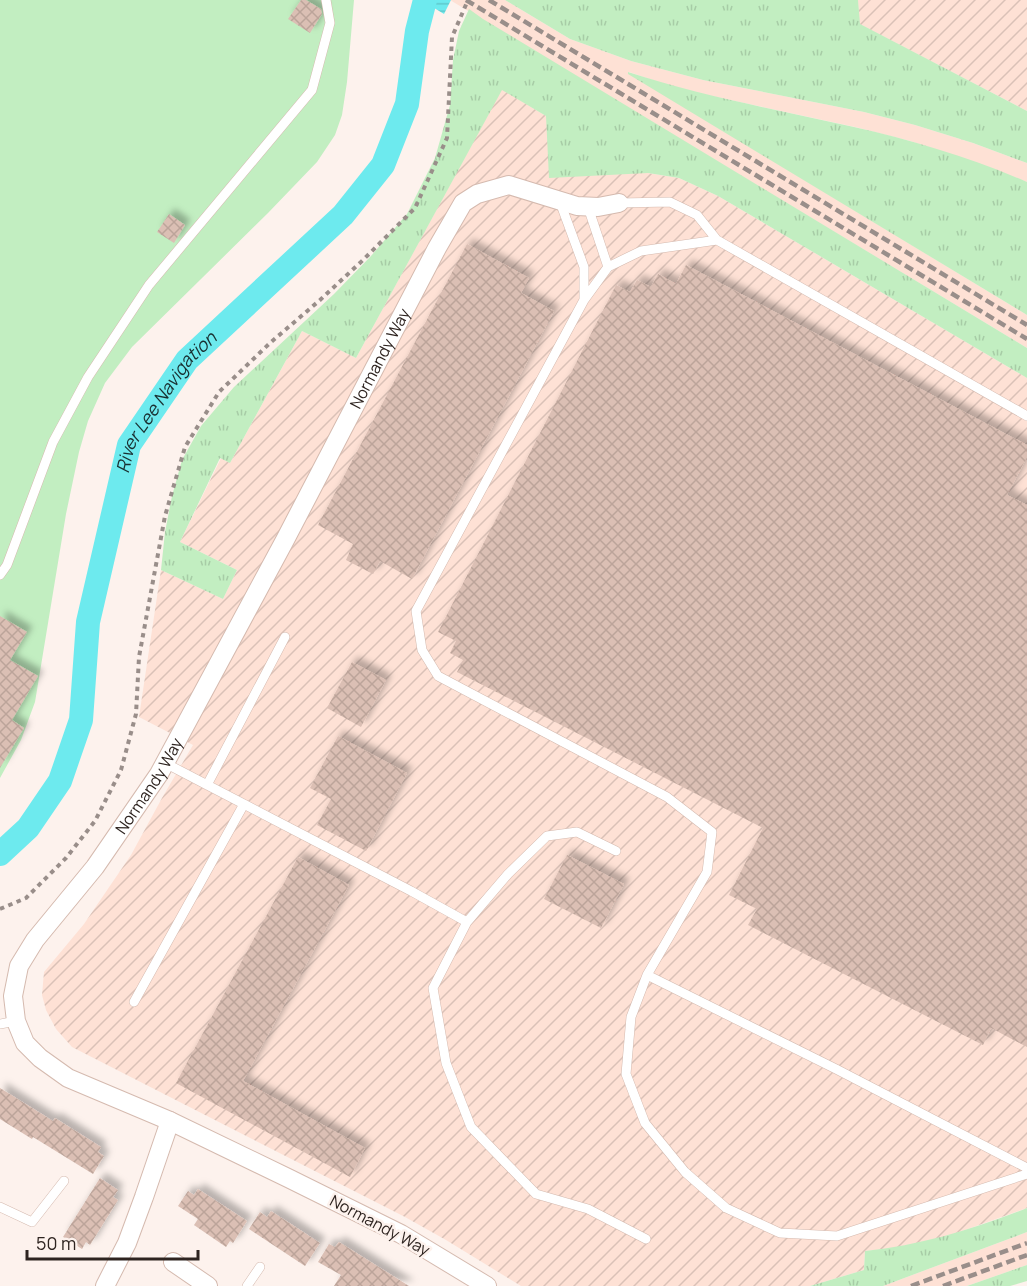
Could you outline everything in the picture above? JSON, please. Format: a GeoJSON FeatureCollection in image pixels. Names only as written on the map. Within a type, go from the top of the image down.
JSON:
{"type":"FeatureCollection","features":[{"type":"Feature","properties":{"kind":"street","name":"Normandy Way"},"geometry":{"type":"LineString","coordinates":[[487,1286],[401,1234],[170,1121],[68,1078],[40,1059],[8,1022],[19,966],[35,940],[95,867],[159,774],[294,523],[436,248],[463,202],[477,194],[509,185],[577,206],[598,207],[619,203]]}},
{"type":"Feature","properties":{"kind":"street"},"geometry":{"type":"LineString","coordinates":[[105,1286],[127,1243],[170,1121]]}},
{"type":"Feature","properties":{"kind":"street"},"geometry":{"type":"LineString","coordinates":[[173,1262],[208,1286]]}},
{"type":"Feature","properties":{"kind":"lane"},"geometry":{"type":"LineString","coordinates":[[0,575],[7,565],[53,442],[88,377],[149,285],[312,90],[330,23],[327,0]]}},
{"type":"Feature","properties":{"kind":"lane"},"geometry":{"type":"LineString","coordinates":[[560,201],[584,267],[584,300]]}},
{"type":"Feature","properties":{"kind":"lane"},"geometry":{"type":"LineString","coordinates":[[619,203],[670,202],[697,215],[717,240],[1027,416]]}},
{"type":"Feature","properties":{"kind":"lane"},"geometry":{"type":"LineString","coordinates":[[588,207],[608,267]]}},
{"type":"Feature","properties":{"kind":"lane"},"geometry":{"type":"LineString","coordinates":[[717,240],[641,251],[608,267],[584,300],[416,611],[422,650],[438,676],[668,797],[712,832],[707,872],[647,975],[631,1017],[626,1074],[645,1123],[685,1173],[726,1208],[780,1233],[837,1236],[1027,1174]]}},
{"type":"Feature","properties":{"kind":"lane"},"geometry":{"type":"LineString","coordinates":[[207,785],[285,637]]}},
{"type":"Feature","properties":{"kind":"lane"},"geometry":{"type":"LineString","coordinates":[[165,763],[467,922]]}},
{"type":"Feature","properties":{"kind":"lane"},"geometry":{"type":"LineString","coordinates":[[134,1002],[244,804]]}},
{"type":"Feature","properties":{"kind":"lane"},"geometry":{"type":"LineString","coordinates":[[616,851],[577,832],[546,836],[508,874],[467,922],[433,987],[446,1062],[471,1127],[536,1194],[588,1209],[646,1239]]}},
{"type":"Feature","properties":{"kind":"lane"},"geometry":{"type":"LineString","coordinates":[[647,975],[1027,1168]]}},
{"type":"Feature","properties":{"kind":"lane"},"geometry":{"type":"LineString","coordinates":[[0,1207],[32,1222],[64,1180]]}},
{"type":"Feature","properties":{"kind":"lane"},"geometry":{"type":"LineString","coordinates":[[247,1286],[260,1267]]}},
{"type":"Feature","properties":{"kind":"path"},"geometry":{"type":"LineString","coordinates":[[0,909],[27,898],[66,858],[95,821],[121,770],[135,714],[139,657],[165,516],[185,447],[219,392],[270,343],[320,300],[415,208],[447,138],[452,37],[468,0]]}},
{"type":"Feature","properties":{"kind":"shaded area"},"geometry":{"type":"Polygon","coordinates":[[[450,0],[505,0],[570,39],[631,61],[703,80],[864,112],[915,125],[1027,163],[1027,182],[910,141],[707,95],[628,73],[1027,315],[1027,348],[450,0]]]}},
{"type":"Feature","properties":{"kind":"shaded area"},"geometry":{"type":"Polygon","coordinates":[[[858,0],[1027,0],[1027,111],[859,24],[858,0]]]}},
{"type":"Feature","properties":{"kind":"shaded area"},"geometry":{"type":"Polygon","coordinates":[[[502,89],[648,173],[679,178],[718,196],[1027,378],[1027,1208],[948,1236],[895,1248],[865,1251],[864,1270],[810,1286],[521,1286],[405,1217],[72,1047],[56,1029],[46,1010],[42,995],[44,972],[84,924],[131,855],[193,745],[139,717],[161,570],[223,599],[237,570],[180,542],[221,458],[230,463],[302,331],[356,358],[502,89]]]}},
{"type":"Feature","properties":{"kind":"shaded area"},"geometry":{"type":"Polygon","coordinates":[[[1027,1232],[1027,1265],[967,1286],[883,1286],[1027,1232]]]}},
{"type":"Feature","properties":{"kind":"green space"},"geometry":{"type":"Polygon","coordinates":[[[0,0],[354,0],[347,82],[342,115],[335,135],[317,162],[132,347],[105,383],[88,421],[79,452],[66,514],[35,702],[21,740],[0,778],[0,0]]]}},
{"type":"Feature","properties":{"kind":"green space"},"geometry":{"type":"Polygon","coordinates":[[[505,0],[858,0],[860,24],[1027,111],[1027,163],[915,125],[864,112],[703,80],[631,61],[570,39],[505,0]]]}},
{"type":"Feature","properties":{"kind":"green space"},"geometry":{"type":"Polygon","coordinates":[[[469,9],[1027,348],[1027,378],[718,196],[679,178],[648,173],[549,178],[546,116],[502,90],[356,358],[302,331],[230,463],[220,458],[180,542],[237,570],[223,599],[161,570],[165,532],[182,460],[201,426],[234,387],[334,294],[407,214],[435,158],[450,105],[453,60],[459,31],[469,9]]]}},
{"type":"Feature","properties":{"kind":"green space"},"geometry":{"type":"Polygon","coordinates":[[[628,72],[712,95],[854,127],[942,150],[1027,182],[1027,315],[628,74],[628,72]]]}},
{"type":"Feature","properties":{"kind":"green space"},"geometry":{"type":"Polygon","coordinates":[[[1027,1208],[1027,1232],[883,1286],[810,1286],[864,1270],[865,1251],[907,1245],[947,1235],[1027,1208]]]}},
{"type":"Feature","properties":{"kind":"green space"},"geometry":{"type":"Polygon","coordinates":[[[1027,1265],[1027,1281],[1010,1286],[967,1286],[1027,1265]]]}},
{"type":"Feature","properties":{"kind":"water"},"geometry":{"type":"Polygon","coordinates":[[[421,0],[451,0],[444,14],[421,0]]]}},
{"type":"Feature","properties":{"kind":"building"},"geometry":{"type":"Polygon","coordinates":[[[301,0],[306,0],[321,9],[322,14],[310,33],[288,19],[301,0]]]}},
{"type":"Feature","properties":{"kind":"building"},"geometry":{"type":"Polygon","coordinates":[[[169,214],[185,225],[174,243],[157,232],[169,214]]]}},
{"type":"Feature","properties":{"kind":"building"},"geometry":{"type":"Polygon","coordinates":[[[467,244],[529,278],[521,293],[554,311],[412,579],[380,561],[373,574],[346,560],[353,544],[318,525],[467,244]]]}},
{"type":"Feature","properties":{"kind":"building"},"geometry":{"type":"Polygon","coordinates":[[[686,265],[1027,445],[1027,457],[1007,495],[1027,505],[1027,1047],[991,1028],[983,1045],[748,925],[757,909],[729,895],[763,828],[457,672],[463,660],[450,653],[456,641],[438,632],[616,285],[630,292],[637,280],[651,287],[658,274],[676,284],[686,265]]]}},
{"type":"Feature","properties":{"kind":"building"},"geometry":{"type":"Polygon","coordinates":[[[0,616],[27,632],[10,660],[38,676],[12,720],[24,728],[0,768],[0,616]]]}},
{"type":"Feature","properties":{"kind":"building"},"geometry":{"type":"Polygon","coordinates":[[[352,662],[386,680],[361,727],[327,708],[352,662]]]}},
{"type":"Feature","properties":{"kind":"building"},"geometry":{"type":"Polygon","coordinates":[[[338,736],[407,773],[366,851],[317,825],[331,799],[310,788],[338,736]]]}},
{"type":"Feature","properties":{"kind":"building"},"geometry":{"type":"Polygon","coordinates":[[[567,855],[624,884],[601,928],[544,899],[567,855]]]}},
{"type":"Feature","properties":{"kind":"building"},"geometry":{"type":"Polygon","coordinates":[[[298,857],[349,885],[243,1081],[365,1148],[350,1177],[176,1083],[298,857]]]}},
{"type":"Feature","properties":{"kind":"building"},"geometry":{"type":"Polygon","coordinates":[[[0,1088],[53,1121],[55,1118],[101,1147],[98,1152],[104,1156],[93,1174],[0,1119],[0,1088]]]}},
{"type":"Feature","properties":{"kind":"building"},"geometry":{"type":"Polygon","coordinates":[[[100,1178],[118,1190],[113,1197],[118,1200],[90,1245],[86,1242],[82,1249],[63,1237],[100,1178]]]}},
{"type":"Feature","properties":{"kind":"building"},"geometry":{"type":"Polygon","coordinates":[[[198,1189],[247,1221],[233,1243],[230,1241],[226,1247],[194,1225],[198,1219],[178,1206],[188,1191],[194,1195],[198,1189]]]}},
{"type":"Feature","properties":{"kind":"building"},"geometry":{"type":"Polygon","coordinates":[[[271,1211],[320,1243],[305,1266],[249,1229],[260,1212],[267,1217],[271,1211]]]}},
{"type":"Feature","properties":{"kind":"building"},"geometry":{"type":"Polygon","coordinates":[[[339,1242],[409,1286],[334,1286],[341,1275],[318,1262],[329,1244],[335,1247],[339,1242]]]}},
{"type":"Feature","properties":{"kind":"waterway","name":"River Lee Navigation"},"geometry":{"type":"LineString","coordinates":[[0,854],[28,828],[60,781],[81,720],[88,622],[129,445],[187,360],[343,215],[383,165],[407,104],[417,31],[425,0]]}},
{"type":"Feature","properties":{"kind":"railway"},"geometry":{"type":"LineString","coordinates":[[466,0],[1027,339]]}},
{"type":"Feature","properties":{"kind":"railway"},"geometry":{"type":"LineString","coordinates":[[489,0],[1027,325]]}},
{"type":"Feature","properties":{"kind":"railway"},"geometry":{"type":"LineString","coordinates":[[911,1286],[1027,1243]]}},
{"type":"Feature","properties":{"kind":"railway"},"geometry":{"type":"LineString","coordinates":[[943,1286],[1027,1255]]}}]}
